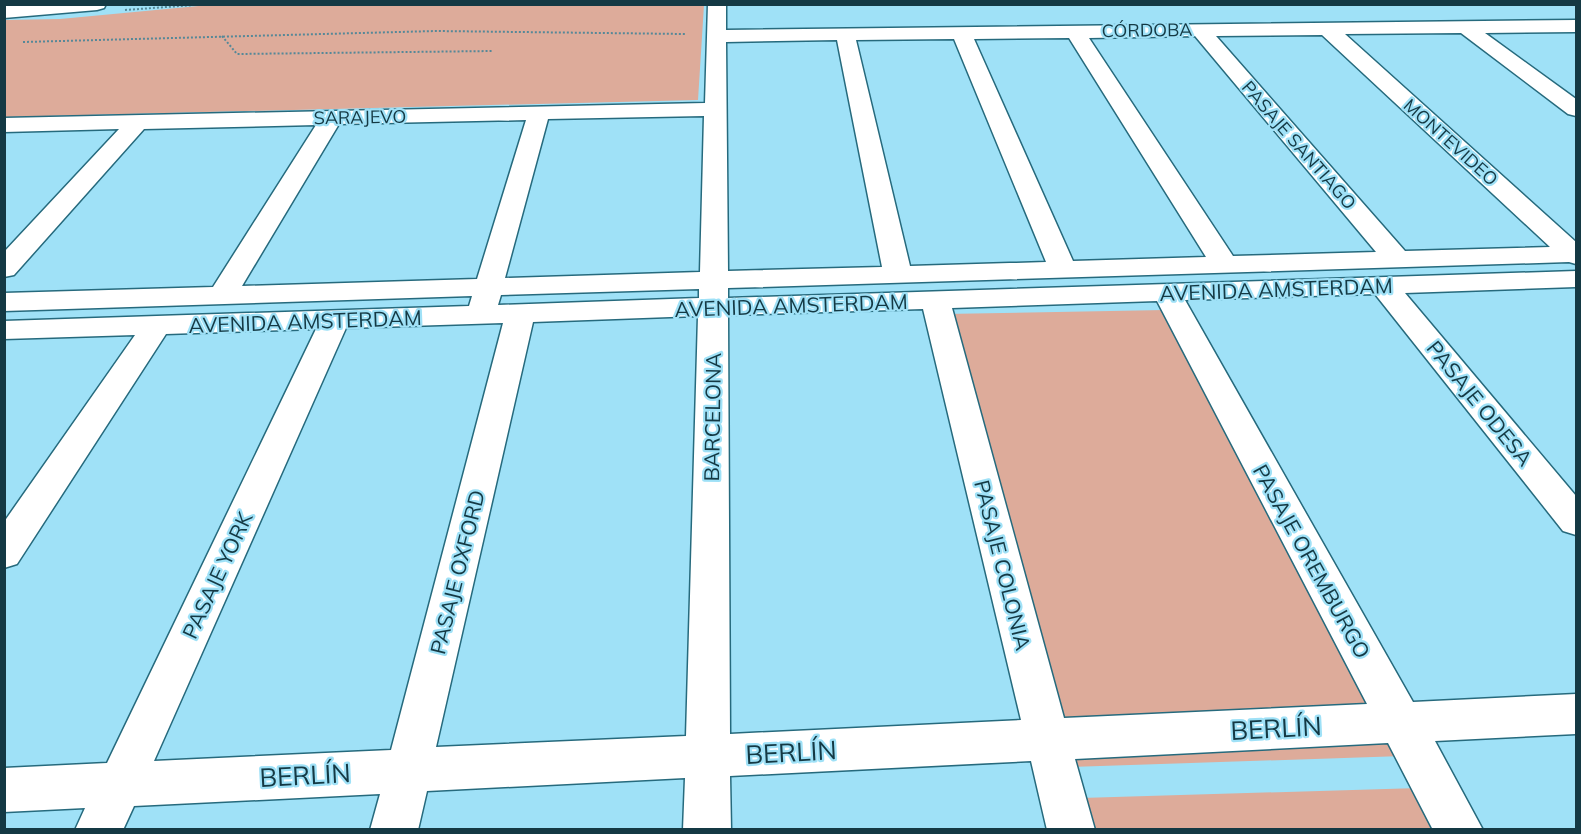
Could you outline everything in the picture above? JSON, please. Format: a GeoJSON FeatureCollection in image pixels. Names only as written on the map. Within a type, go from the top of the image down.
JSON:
{"type":"FeatureCollection","features":[{"type":"Feature","properties":{"kind":"street"},"geometry":{"type":"LineString","coordinates":[[4,12],[97,4]]}},
{"type":"Feature","properties":{"kind":"street","name":"BARCELONA"},"geometry":{"type":"LineString","coordinates":[[707,830],[717,4]]}},
{"type":"Feature","properties":{"kind":"street","name":"CÓRDOBA"},"geometry":{"type":"LineString","coordinates":[[717,36],[1576,26]]}},
{"type":"Feature","properties":{"kind":"street"},"geometry":{"type":"LineString","coordinates":[[1465,27],[1576,109]]}},
{"type":"Feature","properties":{"kind":"street","name":"MONTEVIDEO"},"geometry":{"type":"LineString","coordinates":[[1326,28],[1576,261]]}},
{"type":"Feature","properties":{"kind":"street","name":"PASAJE SANTIAGO"},"geometry":{"type":"LineString","coordinates":[[1200,30],[1391,273]]}},
{"type":"Feature","properties":{"kind":"street"},"geometry":{"type":"LineString","coordinates":[[1076,31],[1225,265]]}},
{"type":"Feature","properties":{"kind":"street"},"geometry":{"type":"LineString","coordinates":[[961,32],[1063,270]]}},
{"type":"Feature","properties":{"kind":"street"},"geometry":{"type":"LineString","coordinates":[[845,33],[898,275]]}},
{"type":"Feature","properties":{"kind":"street","name":"SARAJEVO"},"geometry":{"type":"LineString","coordinates":[[4,124],[716,109]]}},
{"type":"Feature","properties":{"kind":"street"},"geometry":{"type":"LineString","coordinates":[[480,315],[539,113]]}},
{"type":"Feature","properties":{"kind":"street"},"geometry":{"type":"LineString","coordinates":[[222,296],[332,117]]}},
{"type":"Feature","properties":{"kind":"street"},"geometry":{"type":"LineString","coordinates":[[4,269],[139,122]]}},
{"type":"Feature","properties":{"kind":"street","name":"AVENIDA AMSTERDAM"},"geometry":{"type":"LineString","coordinates":[[4,302],[488,288],[935,300],[1166,292],[1391,273],[1576,261]]}},
{"type":"Feature","properties":{"kind":"street","name":"AVENIDA AMSTERDAM"},"geometry":{"type":"LineString","coordinates":[[4,330],[520,314],[898,275],[1225,265],[1391,273]]}},
{"type":"Feature","properties":{"kind":"street","name":"PASAJE ODESA"},"geometry":{"type":"LineString","coordinates":[[1391,273],[1576,521]]}},
{"type":"Feature","properties":{"kind":"street","name":"PASAJE OREMBURGO"},"geometry":{"type":"LineString","coordinates":[[1166,292],[1459,830]]}},
{"type":"Feature","properties":{"kind":"street","name":"PASAJE COLONIA"},"geometry":{"type":"LineString","coordinates":[[935,300],[1071,830]]}},
{"type":"Feature","properties":{"kind":"street","name":"PASAJE OXFORD"},"geometry":{"type":"LineString","coordinates":[[394,830],[520,314]]}},
{"type":"Feature","properties":{"kind":"street","name":"PASAJE YORK"},"geometry":{"type":"LineString","coordinates":[[99,830],[335,320]]}},
{"type":"Feature","properties":{"kind":"street"},"geometry":{"type":"LineString","coordinates":[[4,554],[157,325]]}},
{"type":"Feature","properties":{"kind":"street","name":"BERLÍN"},"geometry":{"type":"LineString","coordinates":[[4,790],[1576,714]]}},
{"type":"Feature","properties":{"kind":"path"},"geometry":{"type":"LineString","coordinates":[[16,42],[221,35],[575,31],[717,36]]}},
{"type":"Feature","properties":{"kind":"path"},"geometry":{"type":"LineString","coordinates":[[221,35],[237,54],[493,51]]}},
{"type":"Feature","properties":{"kind":"shaded area"},"geometry":{"type":"Polygon","coordinates":[[[209,5],[704,5],[698,100],[5,117],[5,20],[60,19],[209,5]]]}},
{"type":"Feature","properties":{"kind":"shaded area"},"geometry":{"type":"Polygon","coordinates":[[[1165,310],[1403,756],[1070,767],[944,314],[1165,310]]]}},
{"type":"Feature","properties":{"kind":"shaded area"},"geometry":{"type":"Polygon","coordinates":[[[1419,788],[1442,829],[1090,829],[1081,798],[1419,788]]]}}]}
